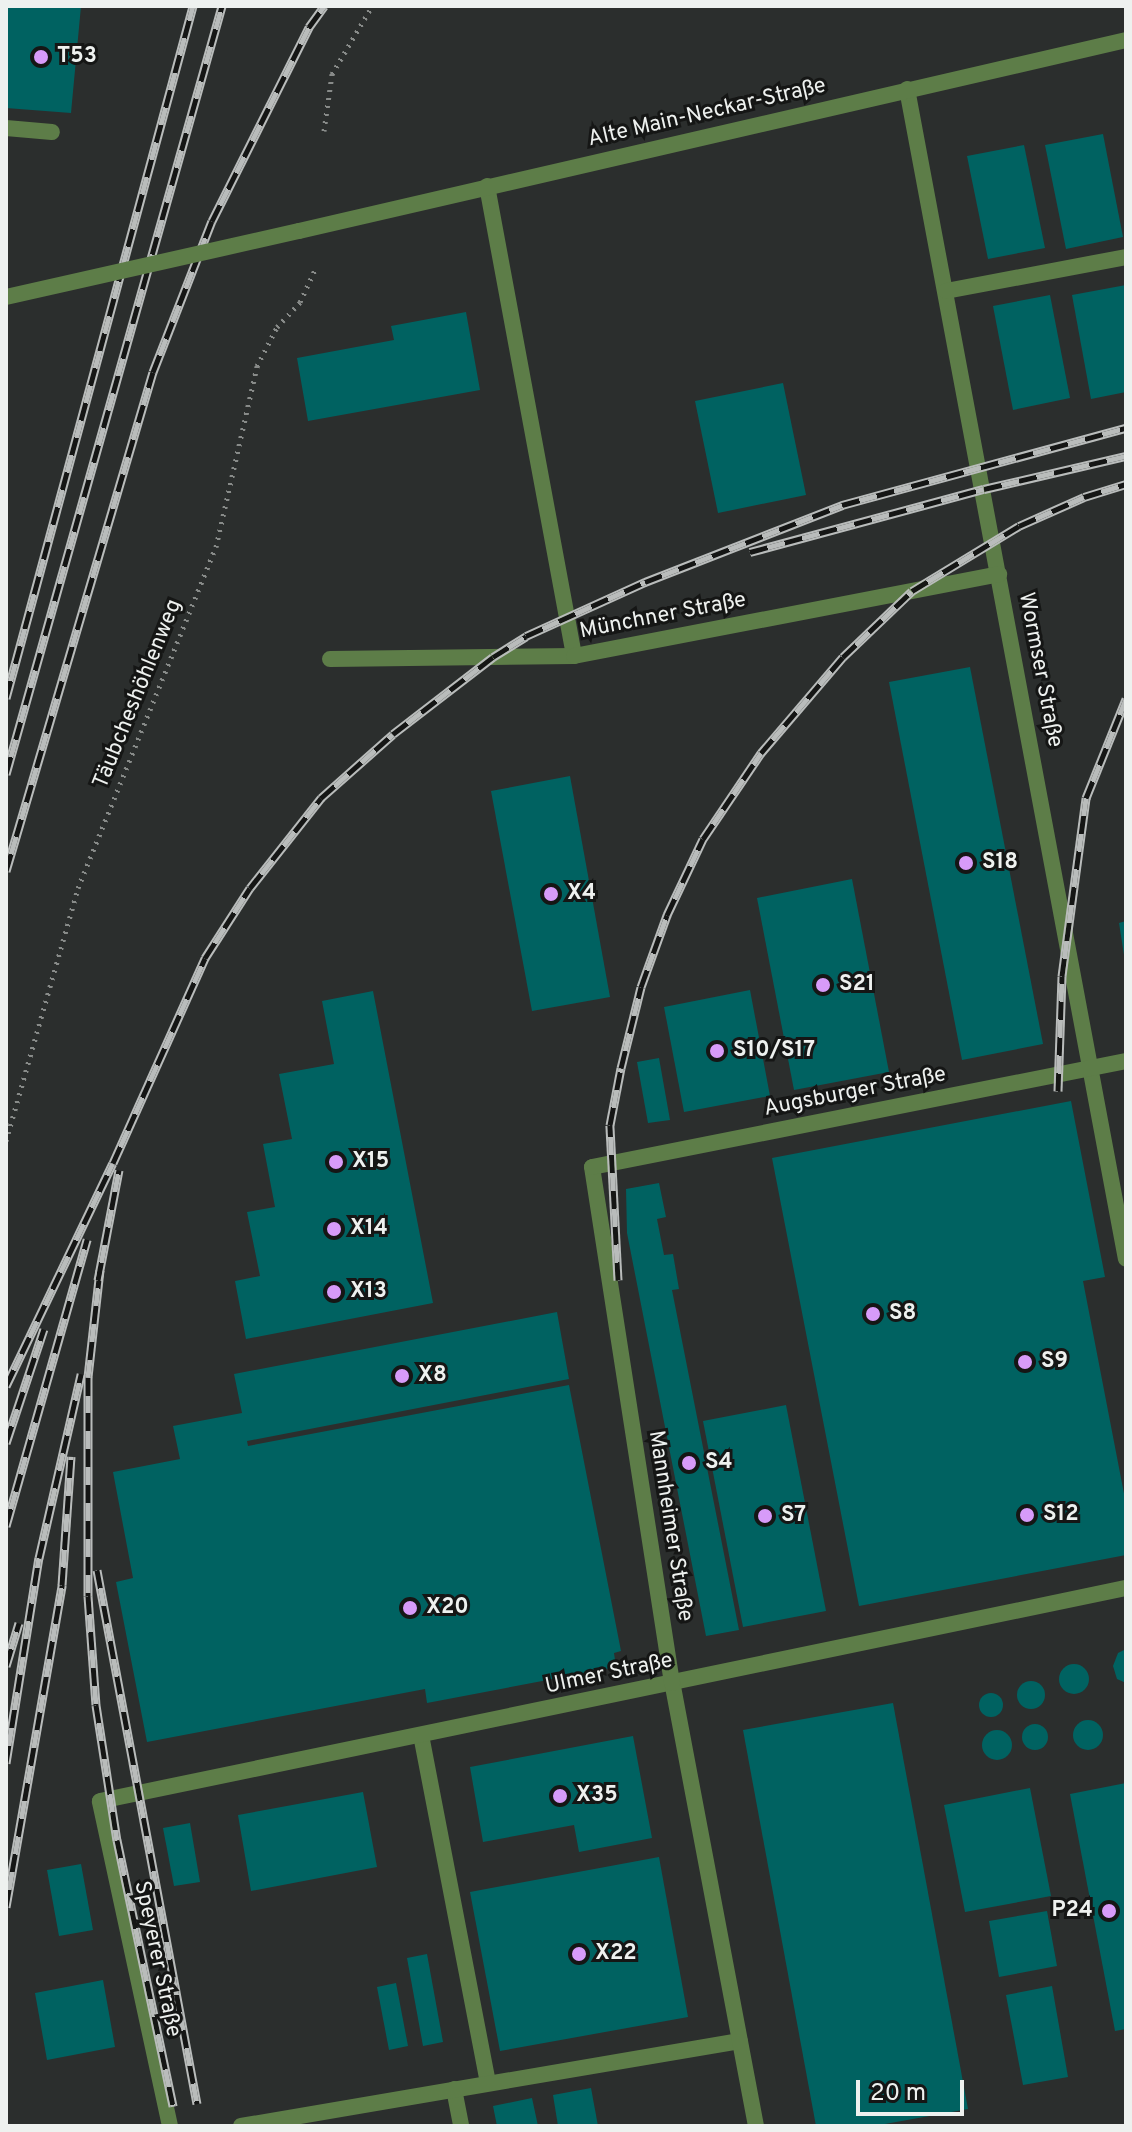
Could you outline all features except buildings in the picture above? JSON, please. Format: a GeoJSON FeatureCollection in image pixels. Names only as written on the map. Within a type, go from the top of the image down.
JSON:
{"type":"FeatureCollection","features":[{"type":"Feature","properties":{"kind":"lane","name":"Alte Main-Neckar-Straße"},"geometry":{"type":"LineString","coordinates":[[6,297],[1126,40]]}},
{"type":"Feature","properties":{"kind":"lane","name":"Wormser Straße"},"geometry":{"type":"LineString","coordinates":[[907,89],[1126,1259]]}},
{"type":"Feature","properties":{"kind":"lane"},"geometry":{"type":"LineString","coordinates":[[6,128],[52,132]]}},
{"type":"Feature","properties":{"kind":"lane"},"geometry":{"type":"LineString","coordinates":[[487,186],[574,656]]}},
{"type":"Feature","properties":{"kind":"lane"},"geometry":{"type":"LineString","coordinates":[[946,291],[1126,257]]}},
{"type":"Feature","properties":{"kind":"lane","name":"Münchner Straße"},"geometry":{"type":"LineString","coordinates":[[330,659],[574,656],[999,574]]}},
{"type":"Feature","properties":{"kind":"lane","name":"Augsburger Straße"},"geometry":{"type":"LineString","coordinates":[[592,1167],[1126,1061]]}},
{"type":"Feature","properties":{"kind":"lane","name":"Mannheimer Straße"},"geometry":{"type":"LineString","coordinates":[[592,1167],[672,1683],[756,2126]]}},
{"type":"Feature","properties":{"kind":"lane","name":"Ulmer Straße"},"geometry":{"type":"LineString","coordinates":[[100,1801],[1126,1588]]}},
{"type":"Feature","properties":{"kind":"lane"},"geometry":{"type":"LineString","coordinates":[[421,1735],[488,2083]]}},
{"type":"Feature","properties":{"kind":"lane","name":"Speyerer Straße"},"geometry":{"type":"LineString","coordinates":[[100,1801],[170,2126]]}},
{"type":"Feature","properties":{"kind":"lane"},"geometry":{"type":"LineString","coordinates":[[241,2126],[740,2041]]}},
{"type":"Feature","properties":{"kind":"lane"},"geometry":{"type":"LineString","coordinates":[[454,2089],[461,2126]]}},
{"type":"Feature","properties":{"kind":"path"},"geometry":{"type":"LineString","coordinates":[[324,131],[332,74],[372,6]]}},
{"type":"Feature","properties":{"kind":"path","name":"Täubcheshöhlenweg"},"geometry":{"type":"LineString","coordinates":[[6,1141],[78,888],[216,547],[257,366],[277,327],[300,302],[316,268]]}},
{"type":"Feature","properties":{"kind":"railway"},"geometry":{"type":"LineString","coordinates":[[6,698],[193,6]]}},
{"type":"Feature","properties":{"kind":"railway"},"geometry":{"type":"LineString","coordinates":[[6,774],[222,6]]}},
{"type":"Feature","properties":{"kind":"railway"},"geometry":{"type":"LineString","coordinates":[[6,871],[153,372],[212,221],[309,27],[324,6]]}},
{"type":"Feature","properties":{"kind":"railway"},"geometry":{"type":"LineString","coordinates":[[6,1386],[113,1163],[205,958],[250,888],[321,798],[393,734],[493,657],[526,636],[645,582],[842,505],[1126,428]]}},
{"type":"Feature","properties":{"kind":"railway"},"geometry":{"type":"LineString","coordinates":[[750,552],[984,489],[1126,456]]}},
{"type":"Feature","properties":{"kind":"railway"},"geometry":{"type":"LineString","coordinates":[[618,1280],[610,1125],[641,987],[667,915],[703,839],[761,753],[843,657],[912,591],[1019,526],[1084,497],[1126,484]]}},
{"type":"Feature","properties":{"kind":"railway"},"geometry":{"type":"LineString","coordinates":[[1058,1091],[1062,976],[1086,798],[1126,699]]}},
{"type":"Feature","properties":{"kind":"railway"},"geometry":{"type":"LineString","coordinates":[[98,1280],[119,1170]]}},
{"type":"Feature","properties":{"kind":"railway"},"geometry":{"type":"LineString","coordinates":[[6,1526],[87,1239]]}},
{"type":"Feature","properties":{"kind":"railway"},"geometry":{"type":"LineString","coordinates":[[100,1270],[88,1377],[88,1596],[96,1705],[117,1840],[173,2106]]}},
{"type":"Feature","properties":{"kind":"railway"},"geometry":{"type":"LineString","coordinates":[[6,1443],[44,1329]]}},
{"type":"Feature","properties":{"kind":"railway"},"geometry":{"type":"LineString","coordinates":[[6,1763],[39,1558],[81,1374]]}},
{"type":"Feature","properties":{"kind":"railway"},"geometry":{"type":"LineString","coordinates":[[6,1907],[62,1585],[71,1456]]}},
{"type":"Feature","properties":{"kind":"railway"},"geometry":{"type":"LineString","coordinates":[[97,1570],[197,2104]]}},
{"type":"Feature","properties":{"kind":"railway"},"geometry":{"type":"LineString","coordinates":[[6,1666],[19,1623]]}},
{"type":"Feature","properties":{"kind":"place","name":"T53"},"geometry":{"type":"Point","coordinates":[41,57]}},
{"type":"Feature","properties":{"kind":"place","name":"S18"},"geometry":{"type":"Point","coordinates":[966,863]}},
{"type":"Feature","properties":{"kind":"place","name":"X4"},"geometry":{"type":"Point","coordinates":[551,894]}},
{"type":"Feature","properties":{"kind":"place","name":"S21"},"geometry":{"type":"Point","coordinates":[823,985]}},
{"type":"Feature","properties":{"kind":"place","name":"S10/S17"},"geometry":{"type":"Point","coordinates":[717,1051]}},
{"type":"Feature","properties":{"kind":"place","name":"X15"},"geometry":{"type":"Point","coordinates":[336,1162]}},
{"type":"Feature","properties":{"kind":"place","name":"X14"},"geometry":{"type":"Point","coordinates":[334,1229]}},
{"type":"Feature","properties":{"kind":"place","name":"X13"},"geometry":{"type":"Point","coordinates":[334,1292]}},
{"type":"Feature","properties":{"kind":"place","name":"S8"},"geometry":{"type":"Point","coordinates":[873,1314]}},
{"type":"Feature","properties":{"kind":"place","name":"S9"},"geometry":{"type":"Point","coordinates":[1025,1362]}},
{"type":"Feature","properties":{"kind":"place","name":"X8"},"geometry":{"type":"Point","coordinates":[402,1376]}},
{"type":"Feature","properties":{"kind":"place","name":"S4"},"geometry":{"type":"Point","coordinates":[689,1463]}},
{"type":"Feature","properties":{"kind":"place","name":"S12"},"geometry":{"type":"Point","coordinates":[1027,1515]}},
{"type":"Feature","properties":{"kind":"place","name":"S7"},"geometry":{"type":"Point","coordinates":[765,1516]}},
{"type":"Feature","properties":{"kind":"place","name":"X20"},"geometry":{"type":"Point","coordinates":[410,1608]}},
{"type":"Feature","properties":{"kind":"place","name":"X35"},"geometry":{"type":"Point","coordinates":[560,1796]}},
{"type":"Feature","properties":{"kind":"place","name":"P24"},"geometry":{"type":"Point","coordinates":[1109,1911]}},
{"type":"Feature","properties":{"kind":"place","name":"X22"},"geometry":{"type":"Point","coordinates":[579,1954]}}]}
